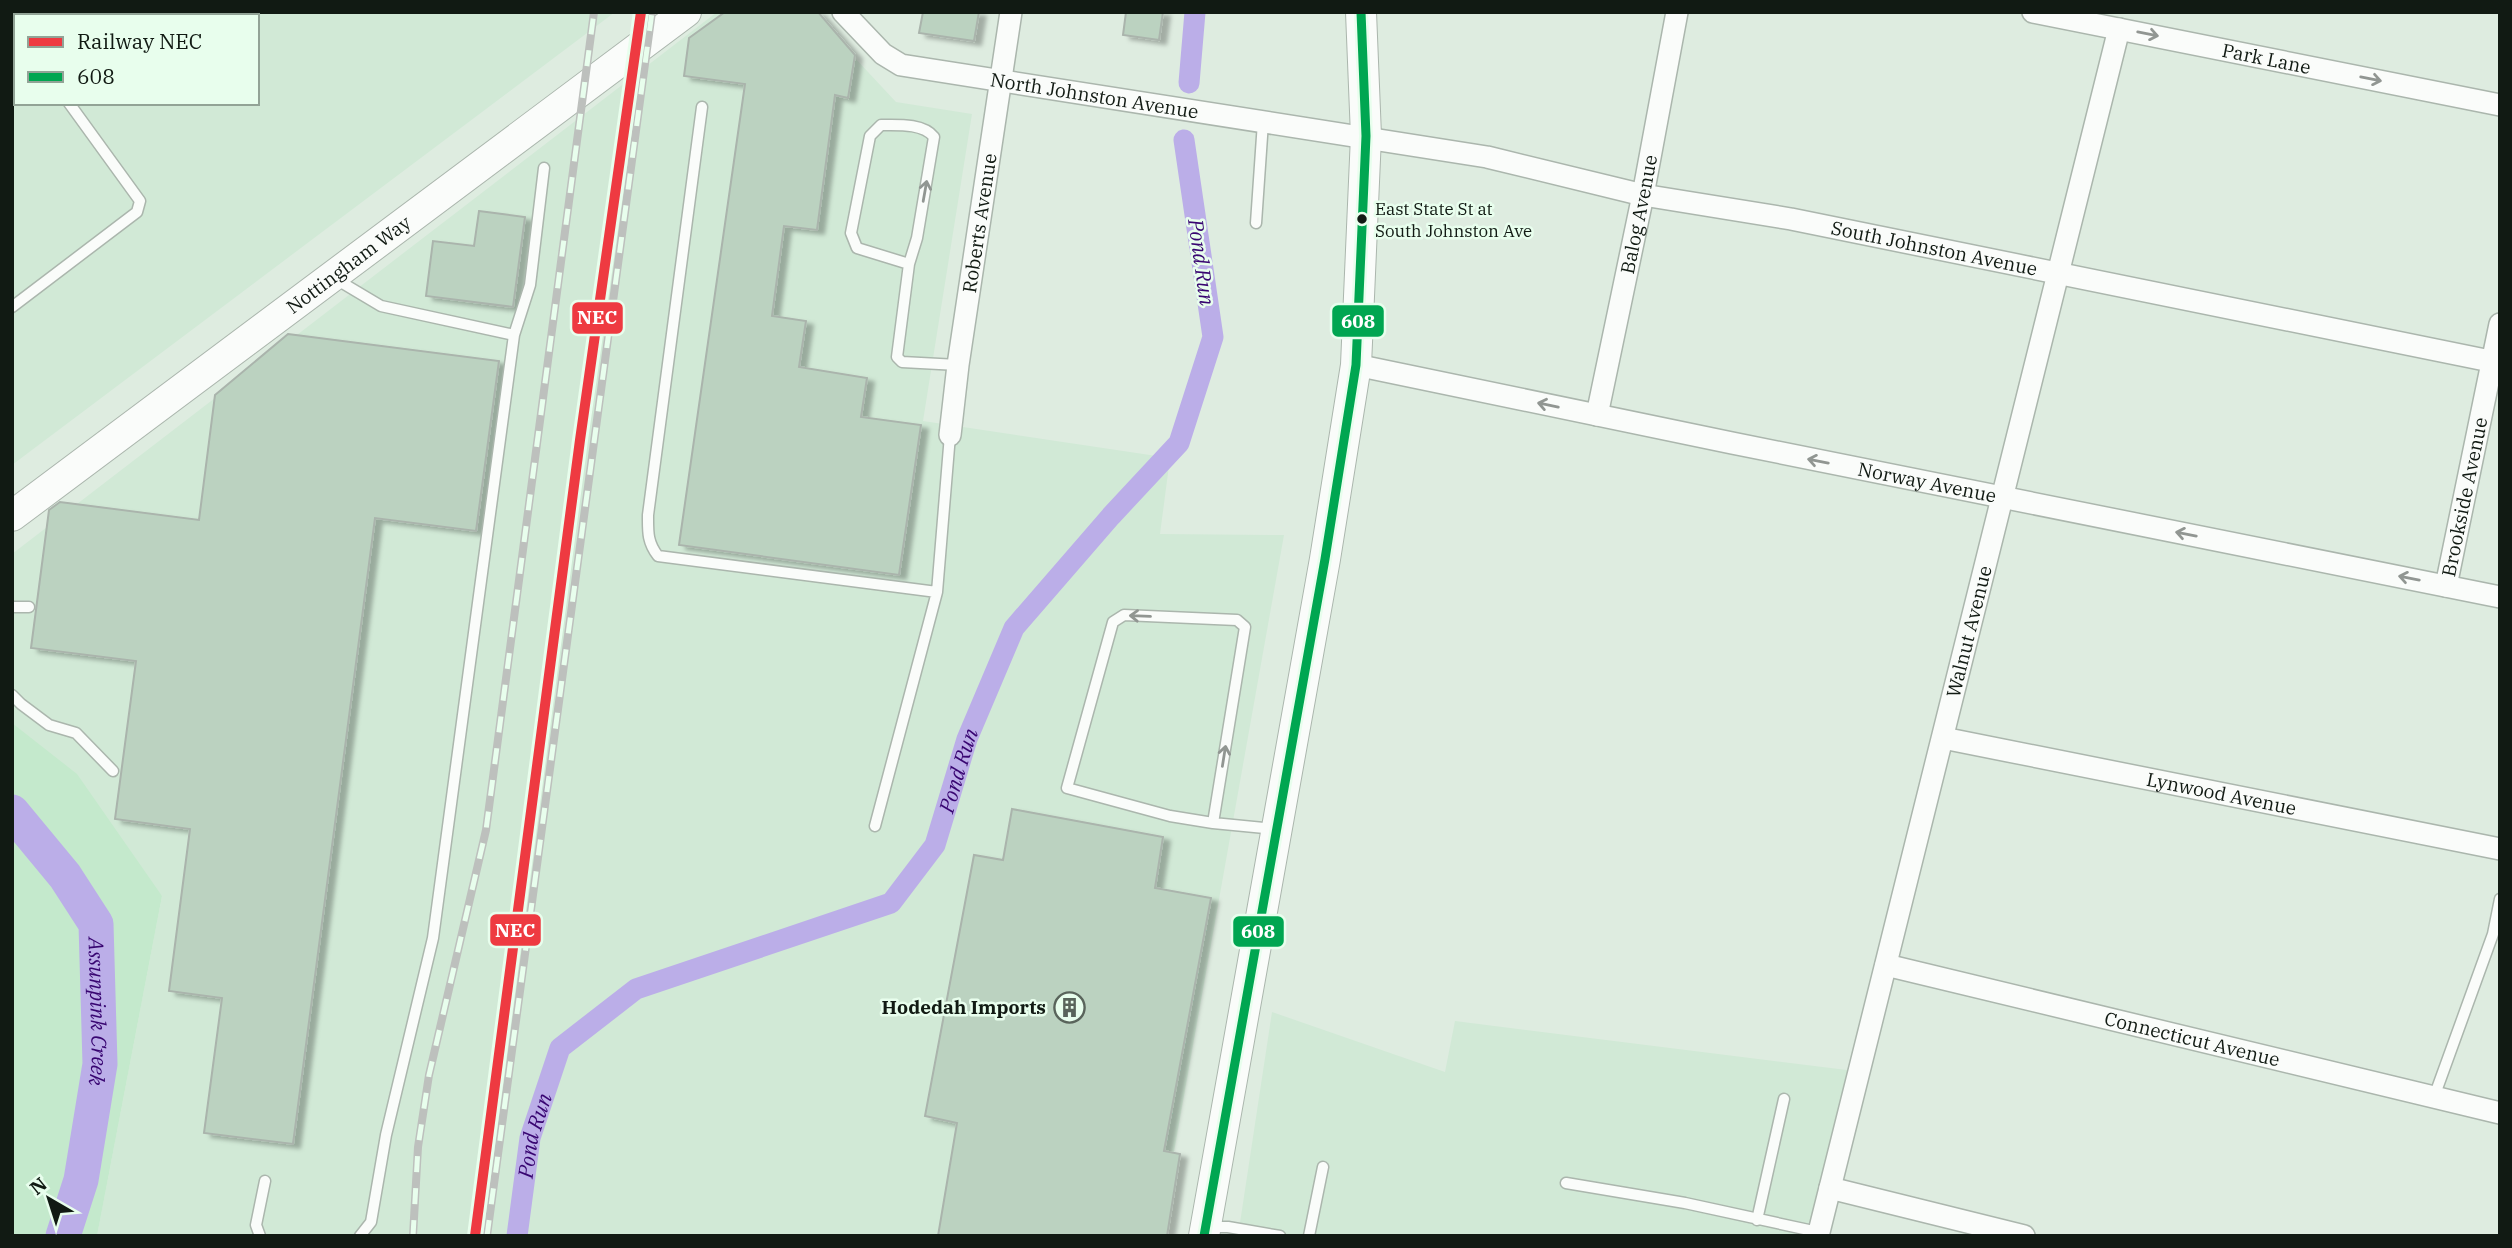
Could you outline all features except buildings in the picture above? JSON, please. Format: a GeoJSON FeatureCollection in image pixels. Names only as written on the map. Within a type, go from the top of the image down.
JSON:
{"type":"FeatureCollection","features":[{"type":"Feature","properties":{"kind":"street","name":"Nottingham Way"},"geometry":{"type":"LineString","coordinates":[[12,516],[686,12]]}},
{"type":"Feature","properties":{"kind":"street","name":"North Johnston Avenue"},"geometry":{"type":"LineString","coordinates":[[843,12],[883,54],[901,65],[1366,136]]}},
{"type":"Feature","properties":{"kind":"street","name":"Roberts Avenue"},"geometry":{"type":"LineString","coordinates":[[950,435],[1011,12]]}},
{"type":"Feature","properties":{"kind":"street"},"geometry":{"type":"LineString","coordinates":[[1205,1231],[1325,559],[1356,365],[1366,136],[1361,12]]}},
{"type":"Feature","properties":{"kind":"street","name":"Balog Avenue"},"geometry":{"type":"LineString","coordinates":[[1597,415],[1643,195],[1677,12]]}},
{"type":"Feature","properties":{"kind":"street","name":"Park Lane"},"geometry":{"type":"LineString","coordinates":[[2033,12],[2500,105]]}},
{"type":"Feature","properties":{"kind":"street","name":"Walnut Avenue"},"geometry":{"type":"LineString","coordinates":[[1818,1234],[2119,29]]}},
{"type":"Feature","properties":{"kind":"street","name":"South Johnston Avenue"},"geometry":{"type":"LineString","coordinates":[[1366,136],[1487,157],[1643,195],[1791,219],[2496,362]]}},
{"type":"Feature","properties":{"kind":"street","name":"Brookside Avenue"},"geometry":{"type":"LineString","coordinates":[[2446,586],[2496,362],[2500,324]]}},
{"type":"Feature","properties":{"kind":"street","name":"Norway Avenue"},"geometry":{"type":"LineString","coordinates":[[1356,365],[2500,597]]}},
{"type":"Feature","properties":{"kind":"street","name":"Lynwood Avenue"},"geometry":{"type":"LineString","coordinates":[[1943,738],[2500,849]]}},
{"type":"Feature","properties":{"kind":"street","name":"Connecticut Avenue"},"geometry":{"type":"LineString","coordinates":[[1886,965],[2500,1113]]}},
{"type":"Feature","properties":{"kind":"street"},"geometry":{"type":"LineString","coordinates":[[1830,1188],[2024,1236]]}},
{"type":"Feature","properties":{"kind":"lane"},"geometry":{"type":"LineString","coordinates":[[12,307],[137,212],[140,201],[70,105]]}},
{"type":"Feature","properties":{"kind":"lane"},"geometry":{"type":"LineString","coordinates":[[702,107],[648,514],[648,537],[653,548],[658,555],[937,592]]}},
{"type":"Feature","properties":{"kind":"lane"},"geometry":{"type":"LineString","coordinates":[[1256,223],[1263,122]]}},
{"type":"Feature","properties":{"kind":"lane"},"geometry":{"type":"LineString","coordinates":[[910,261],[857,248],[851,233],[870,136],[881,125],[906,125],[930,131],[934,137],[917,238],[910,261],[897,357],[902,362],[958,365]]}},
{"type":"Feature","properties":{"kind":"lane"},"geometry":{"type":"LineString","coordinates":[[360,1236],[371,1222],[386,1135],[433,938],[514,335],[530,285],[544,168]]}},
{"type":"Feature","properties":{"kind":"lane"},"geometry":{"type":"LineString","coordinates":[[332,277],[382,306],[514,335]]}},
{"type":"Feature","properties":{"kind":"lane"},"geometry":{"type":"LineString","coordinates":[[875,826],[937,592],[950,435]]}},
{"type":"Feature","properties":{"kind":"lane"},"geometry":{"type":"LineString","coordinates":[[12,607],[29,607]]}},
{"type":"Feature","properties":{"kind":"lane"},"geometry":{"type":"LineString","coordinates":[[1213,823],[1245,627],[1237,620],[1124,615],[1114,622],[1067,788],[1170,816],[1213,823],[1277,829]]}},
{"type":"Feature","properties":{"kind":"lane"},"geometry":{"type":"LineString","coordinates":[[12,695],[49,724],[76,733],[113,771]]}},
{"type":"Feature","properties":{"kind":"lane"},"geometry":{"type":"LineString","coordinates":[[2434,1097],[2493,934],[2500,899]]}},
{"type":"Feature","properties":{"kind":"lane"},"geometry":{"type":"LineString","coordinates":[[1757,1220],[1784,1099]]}},
{"type":"Feature","properties":{"kind":"lane"},"geometry":{"type":"LineString","coordinates":[[1309,1236],[1323,1167]]}},
{"type":"Feature","properties":{"kind":"lane"},"geometry":{"type":"LineString","coordinates":[[260,1236],[256,1225],[265,1181]]}},
{"type":"Feature","properties":{"kind":"lane"},"geometry":{"type":"LineString","coordinates":[[1566,1183],[1685,1203],[1818,1234]]}},
{"type":"Feature","properties":{"kind":"lane"},"geometry":{"type":"LineString","coordinates":[[1205,1231],[1228,1227],[1280,1236]]}},
{"type":"Feature","properties":{"kind":"shaded area"},"geometry":{"type":"Polygon","coordinates":[[[12,12],[615,12],[12,465],[12,12]]]}},
{"type":"Feature","properties":{"kind":"shaded area"},"geometry":{"type":"Polygon","coordinates":[[[717,12],[812,12],[896,102],[972,114],[923,421],[1170,458],[1160,534],[1284,535],[1159,1236],[97,1236],[162,896],[12,723],[12,554],[717,12]]]}},
{"type":"Feature","properties":{"kind":"shaded area"},"geometry":{"type":"Polygon","coordinates":[[[12,723],[77,774],[162,896],[97,1236],[12,1236],[12,723]]]}},
{"type":"Feature","properties":{"kind":"shaded area"},"geometry":{"type":"Polygon","coordinates":[[[1272,1012],[1445,1072],[1455,1021],[1855,1071],[1815,1236],[1238,1236],[1272,1012]]]}},
{"type":"Feature","properties":{"kind":"waterway","name":"Pond Run"},"geometry":{"type":"LineString","coordinates":[[1189,83],[1195,12]]}},
{"type":"Feature","properties":{"kind":"waterway","name":"Pond Run"},"geometry":{"type":"LineString","coordinates":[[517,1236],[530,1138],[560,1048],[636,989],[891,903],[935,845],[967,739],[1014,628],[1111,516],[1179,443],[1213,337],[1184,140]]}},
{"type":"Feature","properties":{"kind":"waterway","name":"Assunpink Creek"},"geometry":{"type":"LineString","coordinates":[[12,812],[65,876],[96,924],[100,1064],[81,1180],[63,1236]]}},
{"type":"Feature","properties":{"kind":"railway"},"geometry":{"type":"LineString","coordinates":[[413,1236],[418,1147],[429,1075],[486,830],[594,12]]}},
{"type":"Feature","properties":{"kind":"railway"},"geometry":{"type":"LineString","coordinates":[[487,1236],[652,12]]}},
{"type":"Feature","properties":{"kind":"rail line","name":"NEC"},"geometry":{"type":"LineString","coordinates":[[475,1236],[580,440],[641,12]]}},
{"type":"Feature","properties":{"kind":"transit line","name":"608"},"geometry":{"type":"LineString","coordinates":[[1204,1236],[1325,559],[1356,365],[1366,136],[1361,12]]}},
{"type":"Feature","properties":{"kind":"place","name":"East State St at South Johnston Ave"},"geometry":{"type":"Point","coordinates":[1362,219]}},
{"type":"Feature","properties":{"kind":"place","name":"Hodedah Imports"},"geometry":{"type":"Point","coordinates":[1069,1007]}}]}
